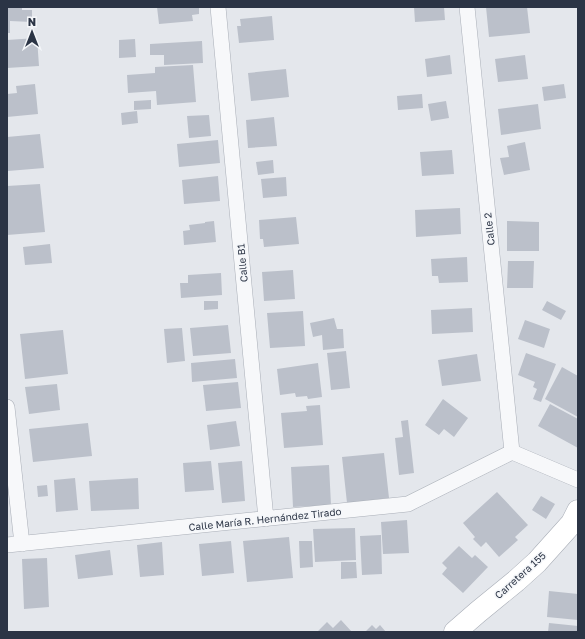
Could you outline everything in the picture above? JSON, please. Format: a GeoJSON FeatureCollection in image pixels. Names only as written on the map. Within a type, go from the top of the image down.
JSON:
{"type":"FeatureCollection","features":[{"type":"Feature","properties":{"kind":"street","name":"Calle B1"},"geometry":{"type":"LineString","coordinates":[[218,7],[266,519]]}},
{"type":"Feature","properties":{"kind":"street","name":"Calle 2"},"geometry":{"type":"LineString","coordinates":[[467,7],[512,452]]}},
{"type":"Feature","properties":{"kind":"street"},"geometry":{"type":"LineString","coordinates":[[7,407],[14,544]]}},
{"type":"Feature","properties":{"kind":"street","name":"Calle María R. Hernández Tirado"},"geometry":{"type":"LineString","coordinates":[[14,544],[408,504],[512,452]]}},
{"type":"Feature","properties":{"kind":"street"},"geometry":{"type":"LineString","coordinates":[[512,452],[578,480]]}},
{"type":"Feature","properties":{"kind":"street","name":"Carretera 155"},"geometry":{"type":"LineString","coordinates":[[455,632],[537,562],[572,523],[578,511]]}},
{"type":"Feature","properties":{"kind":"building"},"geometry":{"type":"Polygon","coordinates":[[[7,7],[22,7],[22,10],[32,10],[32,22],[10,21],[10,33],[7,33],[7,7]]]}},
{"type":"Feature","properties":{"kind":"building"},"geometry":{"type":"Polygon","coordinates":[[[157,7],[199,7],[199,14],[192,15],[193,21],[159,24],[157,7]]]}},
{"type":"Feature","properties":{"kind":"building"},"geometry":{"type":"Polygon","coordinates":[[[414,7],[444,7],[445,20],[415,22],[414,7]]]}},
{"type":"Feature","properties":{"kind":"building"},"geometry":{"type":"Polygon","coordinates":[[[486,7],[527,7],[530,33],[489,37],[486,7]]]}},
{"type":"Feature","properties":{"kind":"building"},"geometry":{"type":"Polygon","coordinates":[[[272,16],[274,40],[239,43],[237,26],[241,26],[240,19],[272,16]]]}},
{"type":"Feature","properties":{"kind":"building"},"geometry":{"type":"Polygon","coordinates":[[[37,38],[39,66],[7,68],[7,40],[37,38]]]}},
{"type":"Feature","properties":{"kind":"building"},"geometry":{"type":"Polygon","coordinates":[[[135,39],[136,57],[119,58],[119,40],[135,39]]]}},
{"type":"Feature","properties":{"kind":"building"},"geometry":{"type":"Polygon","coordinates":[[[202,41],[203,63],[164,65],[164,55],[150,55],[150,44],[202,41]]]}},
{"type":"Feature","properties":{"kind":"building"},"geometry":{"type":"Polygon","coordinates":[[[450,55],[452,74],[427,77],[425,59],[450,55]]]}},
{"type":"Feature","properties":{"kind":"building"},"geometry":{"type":"Polygon","coordinates":[[[525,55],[528,79],[498,82],[495,59],[525,55]]]}},
{"type":"Feature","properties":{"kind":"building"},"geometry":{"type":"Polygon","coordinates":[[[193,65],[196,102],[157,105],[156,91],[128,93],[127,75],[155,73],[155,67],[193,65]]]}},
{"type":"Feature","properties":{"kind":"building"},"geometry":{"type":"Polygon","coordinates":[[[286,69],[289,97],[251,101],[248,73],[286,69]]]}},
{"type":"Feature","properties":{"kind":"building"},"geometry":{"type":"Polygon","coordinates":[[[35,84],[38,114],[7,117],[7,94],[17,93],[16,86],[35,84]]]}},
{"type":"Feature","properties":{"kind":"building"},"geometry":{"type":"Polygon","coordinates":[[[564,84],[566,98],[544,101],[542,87],[564,84]]]}},
{"type":"Feature","properties":{"kind":"building"},"geometry":{"type":"Polygon","coordinates":[[[422,94],[423,108],[398,110],[397,96],[422,94]]]}},
{"type":"Feature","properties":{"kind":"building"},"geometry":{"type":"Polygon","coordinates":[[[151,100],[151,109],[134,110],[134,101],[151,100]]]}},
{"type":"Feature","properties":{"kind":"building"},"geometry":{"type":"Polygon","coordinates":[[[446,101],[449,118],[431,121],[428,104],[446,101]]]}},
{"type":"Feature","properties":{"kind":"building"},"geometry":{"type":"Polygon","coordinates":[[[538,104],[541,129],[501,135],[498,109],[538,104]]]}},
{"type":"Feature","properties":{"kind":"building"},"geometry":{"type":"Polygon","coordinates":[[[137,111],[138,123],[122,125],[121,113],[137,111]]]}},
{"type":"Feature","properties":{"kind":"building"},"geometry":{"type":"Polygon","coordinates":[[[209,115],[211,136],[189,138],[187,116],[209,115]]]}},
{"type":"Feature","properties":{"kind":"building"},"geometry":{"type":"Polygon","coordinates":[[[274,117],[277,146],[248,148],[246,120],[274,117]]]}},
{"type":"Feature","properties":{"kind":"building"},"geometry":{"type":"Polygon","coordinates":[[[40,134],[44,168],[8,171],[7,137],[40,134]]]}},
{"type":"Feature","properties":{"kind":"building"},"geometry":{"type":"Polygon","coordinates":[[[218,140],[220,163],[179,167],[177,144],[218,140]]]}},
{"type":"Feature","properties":{"kind":"building"},"geometry":{"type":"Polygon","coordinates":[[[525,142],[530,170],[504,175],[500,158],[509,157],[507,146],[525,142]]]}},
{"type":"Feature","properties":{"kind":"building"},"geometry":{"type":"Polygon","coordinates":[[[452,150],[454,174],[422,176],[420,152],[452,150]]]}},
{"type":"Feature","properties":{"kind":"building"},"geometry":{"type":"Polygon","coordinates":[[[273,160],[274,173],[258,175],[256,162],[273,160]]]}},
{"type":"Feature","properties":{"kind":"building"},"geometry":{"type":"Polygon","coordinates":[[[218,176],[220,201],[184,204],[182,180],[218,176]]]}},
{"type":"Feature","properties":{"kind":"building"},"geometry":{"type":"Polygon","coordinates":[[[286,177],[287,196],[263,198],[261,179],[286,177]]]}},
{"type":"Feature","properties":{"kind":"building"},"geometry":{"type":"Polygon","coordinates":[[[40,184],[45,232],[7,235],[7,186],[40,184]]]}},
{"type":"Feature","properties":{"kind":"building"},"geometry":{"type":"Polygon","coordinates":[[[460,208],[461,234],[416,237],[415,210],[460,208]]]}},
{"type":"Feature","properties":{"kind":"building"},"geometry":{"type":"Polygon","coordinates":[[[296,217],[299,244],[264,247],[263,239],[260,239],[259,220],[296,217]]]}},
{"type":"Feature","properties":{"kind":"building"},"geometry":{"type":"Polygon","coordinates":[[[214,221],[216,242],[184,245],[183,231],[190,230],[189,225],[214,221]]]}},
{"type":"Feature","properties":{"kind":"building"},"geometry":{"type":"Polygon","coordinates":[[[507,221],[539,222],[539,251],[507,251],[507,221]]]}},
{"type":"Feature","properties":{"kind":"building"},"geometry":{"type":"Polygon","coordinates":[[[50,244],[52,263],[25,265],[23,247],[50,244]]]}},
{"type":"Feature","properties":{"kind":"building"},"geometry":{"type":"Polygon","coordinates":[[[467,257],[468,282],[439,283],[438,276],[432,276],[431,259],[467,257]]]}},
{"type":"Feature","properties":{"kind":"building"},"geometry":{"type":"Polygon","coordinates":[[[508,261],[534,261],[533,288],[507,288],[508,261]]]}},
{"type":"Feature","properties":{"kind":"building"},"geometry":{"type":"Polygon","coordinates":[[[293,270],[295,299],[264,301],[262,272],[293,270]]]}},
{"type":"Feature","properties":{"kind":"building"},"geometry":{"type":"Polygon","coordinates":[[[221,273],[222,295],[181,298],[180,283],[188,283],[188,275],[221,273]]]}},
{"type":"Feature","properties":{"kind":"building"},"geometry":{"type":"Polygon","coordinates":[[[204,301],[218,301],[218,309],[204,310],[204,301]]]}},
{"type":"Feature","properties":{"kind":"building"},"geometry":{"type":"Polygon","coordinates":[[[547,301],[566,311],[561,320],[542,310],[547,301]]]}},
{"type":"Feature","properties":{"kind":"building"},"geometry":{"type":"Polygon","coordinates":[[[472,308],[473,332],[432,334],[431,310],[472,308]]]}},
{"type":"Feature","properties":{"kind":"building"},"geometry":{"type":"Polygon","coordinates":[[[303,311],[305,346],[270,348],[267,313],[303,311]]]}},
{"type":"Feature","properties":{"kind":"building"},"geometry":{"type":"Polygon","coordinates":[[[334,318],[337,329],[343,329],[344,348],[323,350],[322,335],[313,337],[310,323],[334,318]]]}},
{"type":"Feature","properties":{"kind":"building"},"geometry":{"type":"Polygon","coordinates":[[[525,320],[550,329],[544,348],[518,339],[525,320]]]}},
{"type":"Feature","properties":{"kind":"building"},"geometry":{"type":"Polygon","coordinates":[[[228,325],[231,353],[193,356],[190,328],[228,325]]]}},
{"type":"Feature","properties":{"kind":"building"},"geometry":{"type":"Polygon","coordinates":[[[182,328],[185,361],[167,363],[164,329],[182,328]]]}},
{"type":"Feature","properties":{"kind":"building"},"geometry":{"type":"Polygon","coordinates":[[[63,330],[68,374],[25,379],[20,334],[63,330]]]}},
{"type":"Feature","properties":{"kind":"building"},"geometry":{"type":"Polygon","coordinates":[[[346,351],[350,388],[331,390],[327,353],[346,351]]]}},
{"type":"Feature","properties":{"kind":"building"},"geometry":{"type":"Polygon","coordinates":[[[526,353],[556,364],[541,402],[533,399],[537,389],[533,387],[535,382],[518,375],[526,353]]]}},
{"type":"Feature","properties":{"kind":"building"},"geometry":{"type":"Polygon","coordinates":[[[477,354],[481,381],[442,386],[438,360],[477,354]]]}},
{"type":"Feature","properties":{"kind":"building"},"geometry":{"type":"Polygon","coordinates":[[[235,359],[237,378],[192,382],[191,363],[235,359]]]}},
{"type":"Feature","properties":{"kind":"building"},"geometry":{"type":"Polygon","coordinates":[[[318,363],[322,397],[308,399],[307,396],[296,397],[295,393],[280,395],[277,369],[318,363]]]}},
{"type":"Feature","properties":{"kind":"building"},"geometry":{"type":"Polygon","coordinates":[[[562,367],[578,376],[578,417],[545,399],[562,367]]]}},
{"type":"Feature","properties":{"kind":"building"},"geometry":{"type":"Polygon","coordinates":[[[238,382],[241,408],[206,411],[203,385],[238,382]]]}},
{"type":"Feature","properties":{"kind":"building"},"geometry":{"type":"Polygon","coordinates":[[[57,384],[60,410],[29,414],[25,387],[57,384]]]}},
{"type":"Feature","properties":{"kind":"building"},"geometry":{"type":"Polygon","coordinates":[[[443,399],[468,418],[454,437],[444,429],[439,435],[425,425],[443,399]]]}},
{"type":"Feature","properties":{"kind":"building"},"geometry":{"type":"Polygon","coordinates":[[[550,404],[578,419],[578,448],[538,426],[550,404]]]}},
{"type":"Feature","properties":{"kind":"building"},"geometry":{"type":"Polygon","coordinates":[[[320,405],[323,445],[284,448],[281,413],[307,411],[306,406],[320,405]]]}},
{"type":"Feature","properties":{"kind":"building"},"geometry":{"type":"Polygon","coordinates":[[[408,420],[414,473],[399,475],[395,438],[403,437],[401,421],[408,420]]]}},
{"type":"Feature","properties":{"kind":"building"},"geometry":{"type":"Polygon","coordinates":[[[236,421],[240,446],[210,450],[207,425],[236,421]]]}},
{"type":"Feature","properties":{"kind":"building"},"geometry":{"type":"Polygon","coordinates":[[[88,423],[92,456],[33,462],[29,429],[88,423]]]}},
{"type":"Feature","properties":{"kind":"building"},"geometry":{"type":"Polygon","coordinates":[[[384,453],[389,498],[347,503],[342,457],[384,453]]]}},
{"type":"Feature","properties":{"kind":"building"},"geometry":{"type":"Polygon","coordinates":[[[211,461],[214,490],[185,492],[183,463],[211,461]]]}},
{"type":"Feature","properties":{"kind":"building"},"geometry":{"type":"Polygon","coordinates":[[[242,461],[245,501],[222,503],[218,463],[242,461]]]}},
{"type":"Feature","properties":{"kind":"building"},"geometry":{"type":"Polygon","coordinates":[[[329,465],[331,505],[293,507],[291,467],[329,465]]]}},
{"type":"Feature","properties":{"kind":"building"},"geometry":{"type":"Polygon","coordinates":[[[75,478],[78,510],[56,512],[54,480],[75,478]]]}},
{"type":"Feature","properties":{"kind":"building"},"geometry":{"type":"Polygon","coordinates":[[[138,478],[139,509],[91,511],[89,481],[138,478]]]}},
{"type":"Feature","properties":{"kind":"building"},"geometry":{"type":"Polygon","coordinates":[[[47,485],[48,496],[38,497],[37,486],[47,485]]]}},
{"type":"Feature","properties":{"kind":"building"},"geometry":{"type":"Polygon","coordinates":[[[497,492],[528,525],[515,537],[518,540],[499,557],[486,542],[481,547],[473,539],[475,537],[463,523],[497,492]]]}},
{"type":"Feature","properties":{"kind":"building"},"geometry":{"type":"Polygon","coordinates":[[[541,496],[555,504],[546,519],[532,510],[541,496]]]}},
{"type":"Feature","properties":{"kind":"building"},"geometry":{"type":"Polygon","coordinates":[[[407,520],[409,553],[383,554],[381,522],[407,520]]]}},
{"type":"Feature","properties":{"kind":"building"},"geometry":{"type":"Polygon","coordinates":[[[355,528],[356,560],[315,562],[313,529],[355,528]]]}},
{"type":"Feature","properties":{"kind":"building"},"geometry":{"type":"Polygon","coordinates":[[[381,535],[382,574],[362,575],[360,536],[381,535]]]}},
{"type":"Feature","properties":{"kind":"building"},"geometry":{"type":"Polygon","coordinates":[[[289,537],[293,578],[247,582],[243,541],[289,537]]]}},
{"type":"Feature","properties":{"kind":"building"},"geometry":{"type":"Polygon","coordinates":[[[231,541],[234,573],[202,576],[199,544],[231,541]]]}},
{"type":"Feature","properties":{"kind":"building"},"geometry":{"type":"Polygon","coordinates":[[[299,541],[312,541],[313,567],[300,568],[299,541]]]}},
{"type":"Feature","properties":{"kind":"building"},"geometry":{"type":"Polygon","coordinates":[[[162,542],[164,575],[140,577],[137,545],[162,542]]]}},
{"type":"Feature","properties":{"kind":"building"},"geometry":{"type":"Polygon","coordinates":[[[459,546],[472,558],[475,555],[488,567],[463,593],[442,574],[447,568],[442,563],[459,546]]]}},
{"type":"Feature","properties":{"kind":"building"},"geometry":{"type":"Polygon","coordinates":[[[110,550],[113,575],[78,579],[75,555],[110,550]]]}},
{"type":"Feature","properties":{"kind":"building"},"geometry":{"type":"Polygon","coordinates":[[[47,558],[49,607],[24,609],[22,559],[47,558]]]}},
{"type":"Feature","properties":{"kind":"building"},"geometry":{"type":"Polygon","coordinates":[[[341,562],[356,562],[357,578],[341,579],[341,562]]]}},
{"type":"Feature","properties":{"kind":"building"},"geometry":{"type":"Polygon","coordinates":[[[549,591],[578,594],[578,620],[547,617],[549,591]]]}},
{"type":"Feature","properties":{"kind":"building"},"geometry":{"type":"Polygon","coordinates":[[[341,620],[352,632],[317,632],[327,622],[333,628],[341,620]]]}},
{"type":"Feature","properties":{"kind":"building"},"geometry":{"type":"Polygon","coordinates":[[[549,623],[578,626],[578,632],[548,632],[549,623]]]}},
{"type":"Feature","properties":{"kind":"building"},"geometry":{"type":"Polygon","coordinates":[[[372,625],[376,629],[380,625],[386,632],[365,632],[372,625]]]}}]}
